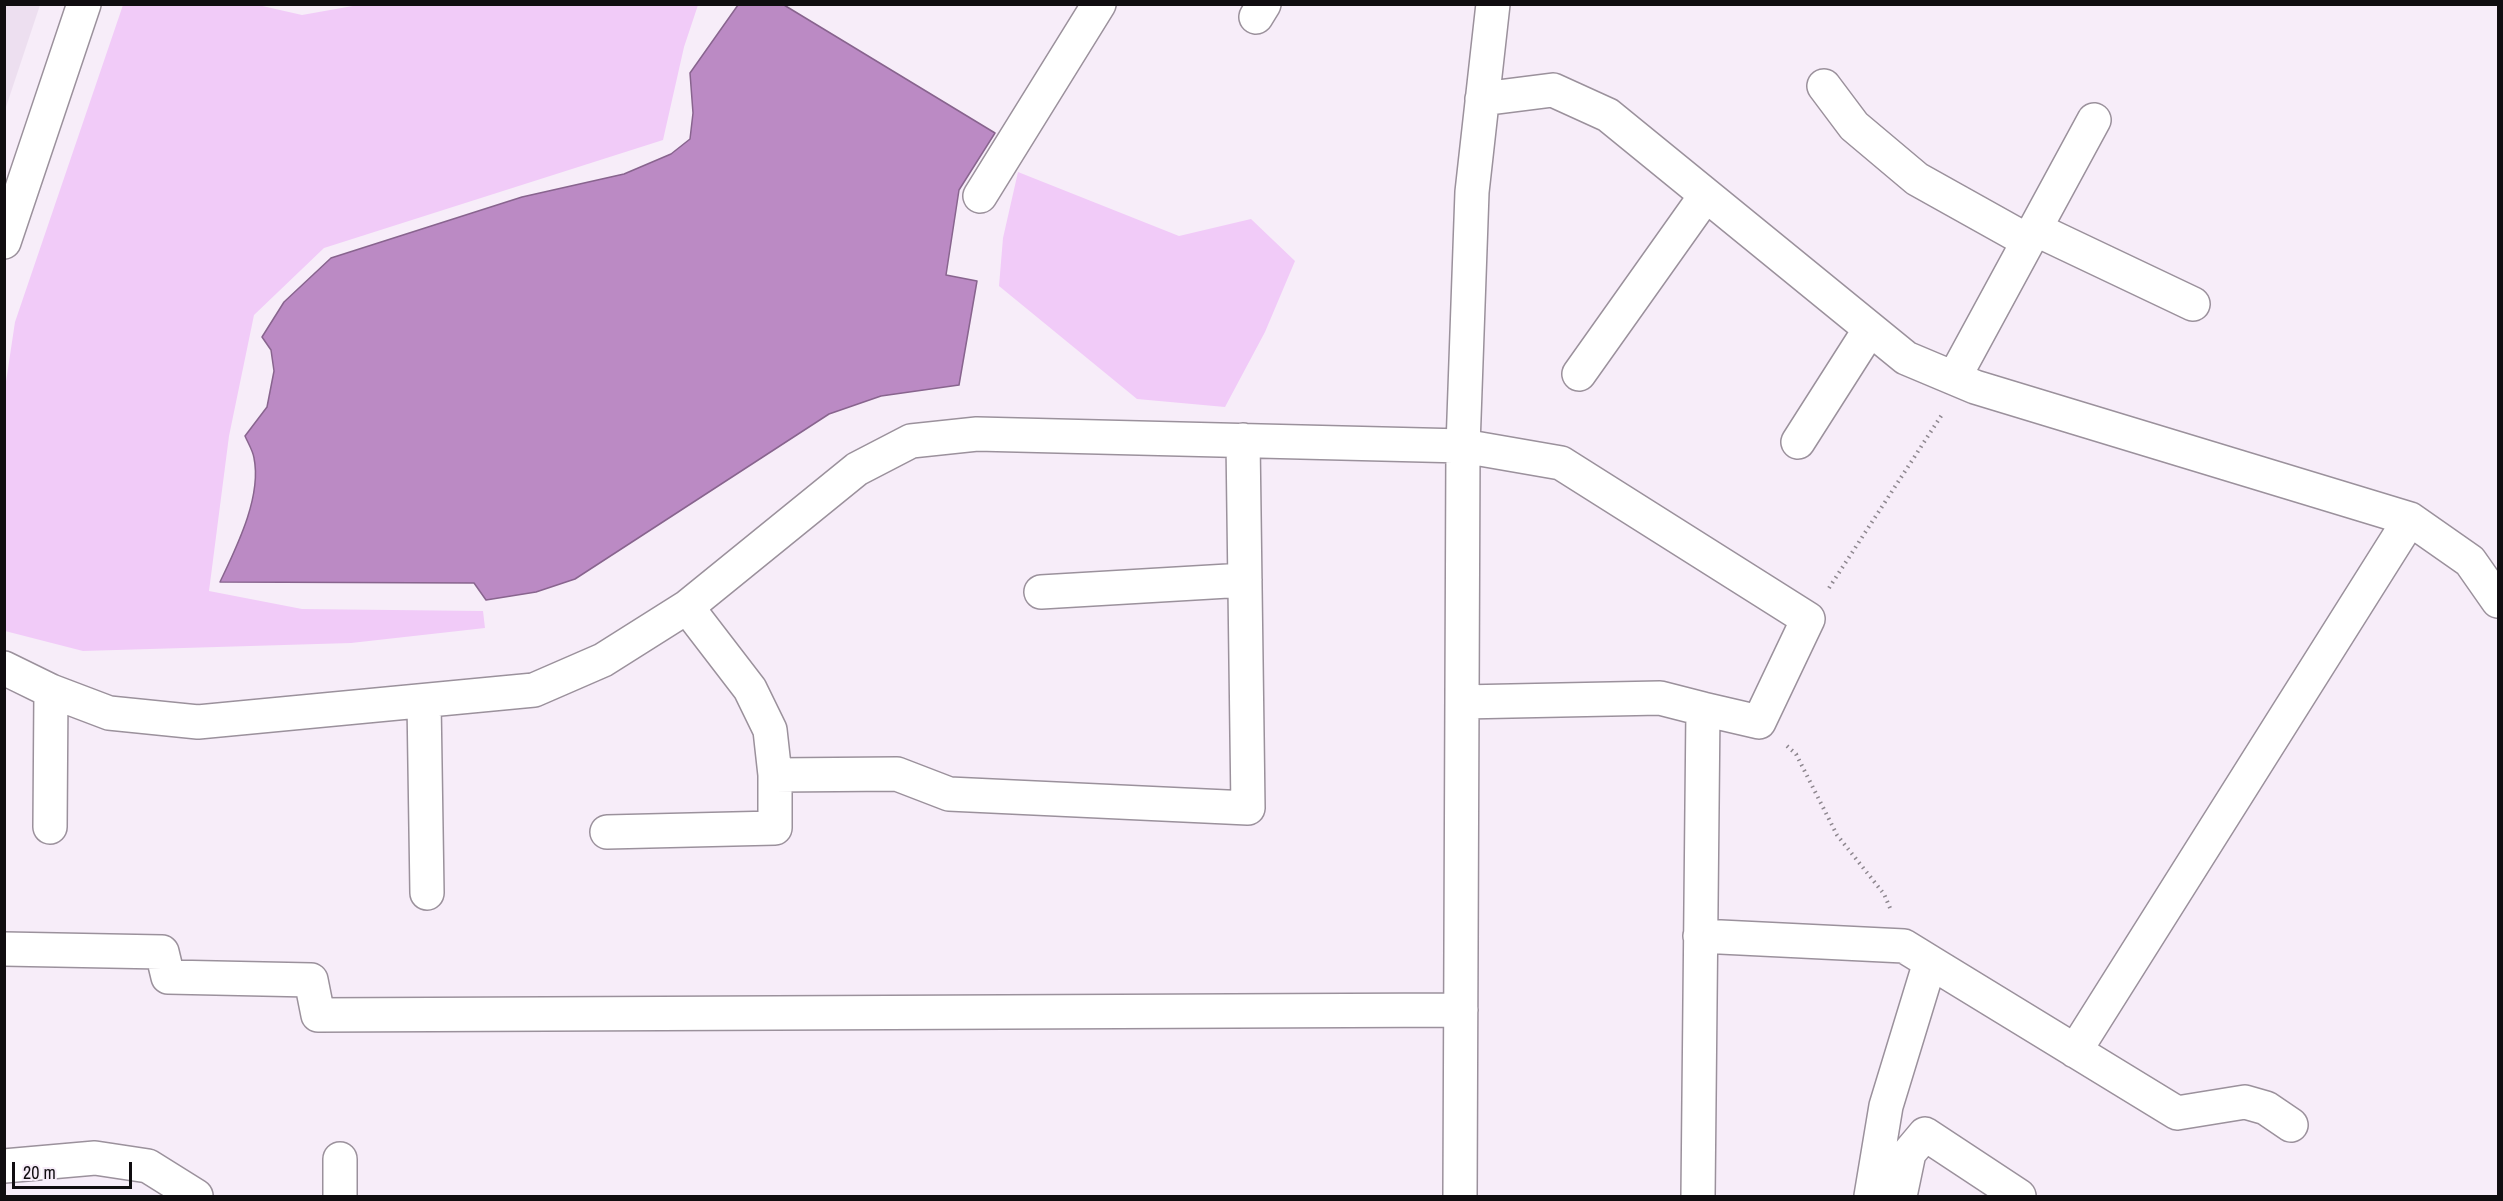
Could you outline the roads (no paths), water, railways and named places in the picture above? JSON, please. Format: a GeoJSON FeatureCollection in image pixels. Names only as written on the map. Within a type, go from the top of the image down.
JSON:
{"type":"FeatureCollection","features":[{"type":"Feature","properties":{"kind":"street"},"geometry":{"type":"LineString","coordinates":[[4,242],[84,4]]}},
{"type":"Feature","properties":{"kind":"street"},"geometry":{"type":"LineString","coordinates":[[980,196],[1099,4]]}},
{"type":"Feature","properties":{"kind":"street"},"geometry":{"type":"LineString","coordinates":[[1461,1197],[1463,446],[1472,192],[1493,4]]}},
{"type":"Feature","properties":{"kind":"street"},"geometry":{"type":"LineString","coordinates":[[1824,86],[1854,126],[1917,179],[2032,235],[2193,304]]}},
{"type":"Feature","properties":{"kind":"street"},"geometry":{"type":"LineString","coordinates":[[1482,99],[1552,90],[1608,115],[1906,358],[1958,380],[2409,519],[2470,561],[2499,601]]}},
{"type":"Feature","properties":{"kind":"street"},"geometry":{"type":"LineString","coordinates":[[1958,380],[2094,120]]}},
{"type":"Feature","properties":{"kind":"street"},"geometry":{"type":"LineString","coordinates":[[1578,374],[1706,195]]}},
{"type":"Feature","properties":{"kind":"street"},"geometry":{"type":"LineString","coordinates":[[1798,442],[1870,329]]}},
{"type":"Feature","properties":{"kind":"street"},"geometry":{"type":"LineString","coordinates":[[4,668],[51,691],[109,713],[198,722],[534,690],[603,660],[687,608],[857,469],[911,441],[977,434],[1463,446],[1561,463],[1809,619],[1759,722],[1660,698],[1462,702]]}},
{"type":"Feature","properties":{"kind":"street"},"geometry":{"type":"LineString","coordinates":[[775,775],[897,774],[949,794],[1248,808],[1243,440]]}},
{"type":"Feature","properties":{"kind":"street"},"geometry":{"type":"LineString","coordinates":[[2076,1051],[2409,519]]}},
{"type":"Feature","properties":{"kind":"street"},"geometry":{"type":"LineString","coordinates":[[1041,592],[1245,580]]}},
{"type":"Feature","properties":{"kind":"street"},"geometry":{"type":"LineString","coordinates":[[607,832],[775,828],[775,775],[770,730],[750,689],[687,608]]}},
{"type":"Feature","properties":{"kind":"street"},"geometry":{"type":"LineString","coordinates":[[50,827],[51,691]]}},
{"type":"Feature","properties":{"kind":"street"},"geometry":{"type":"LineString","coordinates":[[424,701],[428,893]]}},
{"type":"Feature","properties":{"kind":"street"},"geometry":{"type":"LineString","coordinates":[[1698,1197],[1703,709]]}},
{"type":"Feature","properties":{"kind":"street"},"geometry":{"type":"LineString","coordinates":[[1700,936],[1917,954],[2177,1113],[2246,1102],[2266,1108],[2291,1125]]}},
{"type":"Feature","properties":{"kind":"street"},"geometry":{"type":"LineString","coordinates":[[4,950],[162,952],[168,977],[311,980],[318,1015],[1461,1010]]}},
{"type":"Feature","properties":{"kind":"street"},"geometry":{"type":"LineString","coordinates":[[1871,1197],[1886,1106],[1917,954]]}},
{"type":"Feature","properties":{"kind":"street"},"geometry":{"type":"LineString","coordinates":[[1900,1197],[1909,1153],[1925,1134],[2019,1197]]}},
{"type":"Feature","properties":{"kind":"street"},"geometry":{"type":"LineString","coordinates":[[4,1166],[95,1158],[148,1166],[196,1197]]}},
{"type":"Feature","properties":{"kind":"street"},"geometry":{"type":"LineString","coordinates":[[340,1159],[340,1197]]}}]}
